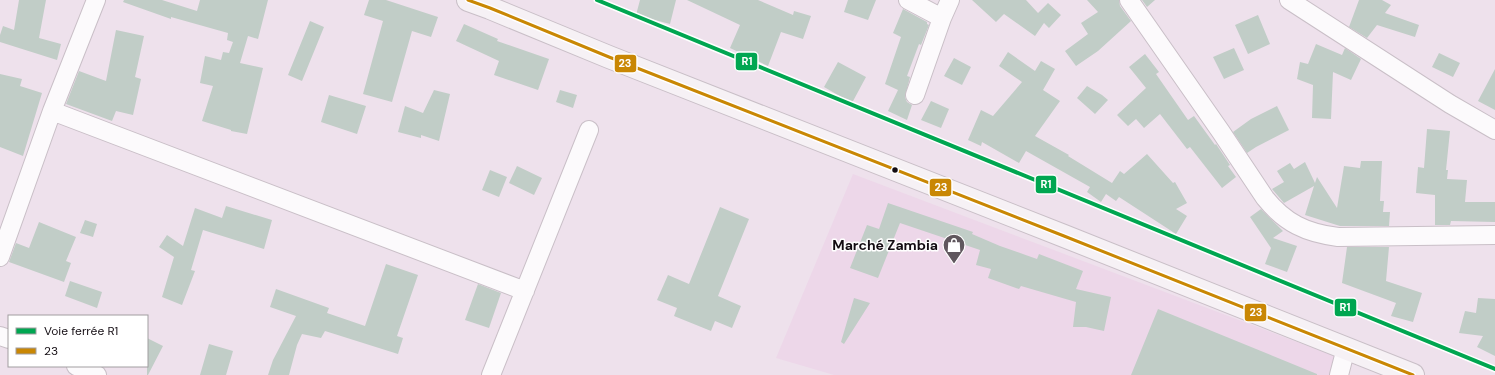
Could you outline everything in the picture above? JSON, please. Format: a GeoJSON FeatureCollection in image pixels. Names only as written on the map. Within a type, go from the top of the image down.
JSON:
{"type":"FeatureCollection","features":[{"type":"Feature","properties":{"kind":"main road"},"geometry":{"type":"LineString","coordinates":[[468,0],[608,57],[1413,375]]}},
{"type":"Feature","properties":{"kind":"street"},"geometry":{"type":"LineString","coordinates":[[0,256],[52,111],[96,0]]}},
{"type":"Feature","properties":{"kind":"street"},"geometry":{"type":"LineString","coordinates":[[908,0],[942,18]]}},
{"type":"Feature","properties":{"kind":"street"},"geometry":{"type":"LineString","coordinates":[[915,95],[942,18],[950,0]]}},
{"type":"Feature","properties":{"kind":"street"},"geometry":{"type":"LineString","coordinates":[[1129,0],[1265,198],[1282,216],[1302,228],[1319,234],[1338,237],[1495,235]]}},
{"type":"Feature","properties":{"kind":"street"},"geometry":{"type":"LineString","coordinates":[[1289,0],[1450,104],[1495,130]]}},
{"type":"Feature","properties":{"kind":"street"},"geometry":{"type":"LineString","coordinates":[[52,111],[525,291]]}},
{"type":"Feature","properties":{"kind":"street"},"geometry":{"type":"LineString","coordinates":[[491,375],[589,130]]}},
{"type":"Feature","properties":{"kind":"street"},"geometry":{"type":"LineString","coordinates":[[1339,375],[1346,348]]}},
{"type":"Feature","properties":{"kind":"street"},"geometry":{"type":"LineString","coordinates":[[78,367],[97,375]]}},
{"type":"Feature","properties":{"kind":"shaded area","name":"Marché Zambia"},"geometry":{"type":"Polygon","coordinates":[[[853,174],[1334,356],[1333,375],[834,375],[776,358],[853,174]]]}},
{"type":"Feature","properties":{"kind":"building"},"geometry":{"type":"Polygon","coordinates":[[[19,0],[46,0],[39,38],[61,44],[57,60],[0,42],[0,35],[3,26],[14,30],[19,0]]]}},
{"type":"Feature","properties":{"kind":"building"},"geometry":{"type":"Polygon","coordinates":[[[124,0],[162,0],[197,11],[200,0],[268,0],[258,39],[248,36],[240,63],[263,68],[247,134],[231,131],[202,121],[213,86],[200,83],[205,56],[221,60],[223,52],[229,53],[233,42],[227,40],[228,33],[171,17],[171,19],[123,2],[124,0]]]}},
{"type":"Feature","properties":{"kind":"building"},"geometry":{"type":"Polygon","coordinates":[[[369,0],[386,0],[438,17],[431,37],[412,31],[392,102],[363,94],[383,21],[364,15],[369,0]]]}},
{"type":"Feature","properties":{"kind":"building"},"geometry":{"type":"Polygon","coordinates":[[[640,0],[676,0],[670,24],[636,15],[640,0]]]}},
{"type":"Feature","properties":{"kind":"building"},"geometry":{"type":"Polygon","coordinates":[[[687,0],[758,0],[793,15],[794,11],[811,16],[803,39],[781,32],[768,66],[730,48],[740,25],[687,0]]]}},
{"type":"Feature","properties":{"kind":"building"},"geometry":{"type":"Polygon","coordinates":[[[848,0],[876,0],[868,20],[844,12],[848,0]]]}},
{"type":"Feature","properties":{"kind":"building"},"geometry":{"type":"Polygon","coordinates":[[[972,0],[1026,0],[1038,13],[1048,3],[1061,15],[1049,28],[1044,23],[1035,36],[1004,14],[996,22],[972,0]]]}},
{"type":"Feature","properties":{"kind":"building"},"geometry":{"type":"Polygon","coordinates":[[[1087,0],[1119,0],[1120,6],[1131,21],[1098,51],[1076,66],[1065,51],[1088,34],[1081,23],[1098,12],[1087,0]]]}},
{"type":"Feature","properties":{"kind":"building"},"geometry":{"type":"Polygon","coordinates":[[[1142,0],[1155,0],[1147,7],[1142,0]]]}},
{"type":"Feature","properties":{"kind":"building"},"geometry":{"type":"Polygon","coordinates":[[[1359,0],[1382,0],[1391,5],[1385,13],[1419,25],[1415,37],[1377,25],[1367,38],[1349,27],[1359,0]]]}},
{"type":"Feature","properties":{"kind":"building"},"geometry":{"type":"Polygon","coordinates":[[[903,9],[927,22],[929,25],[921,45],[919,44],[907,76],[910,77],[905,97],[907,102],[912,105],[907,120],[888,111],[898,90],[885,84],[901,37],[893,33],[903,9]]]}},
{"type":"Feature","properties":{"kind":"building"},"geometry":{"type":"Polygon","coordinates":[[[1258,15],[1270,44],[1248,54],[1235,25],[1258,15]]]}},
{"type":"Feature","properties":{"kind":"building"},"geometry":{"type":"Polygon","coordinates":[[[310,21],[324,27],[302,81],[288,75],[310,21]]]}},
{"type":"Feature","properties":{"kind":"building"},"geometry":{"type":"Polygon","coordinates":[[[464,24],[498,39],[497,41],[549,59],[538,90],[494,75],[499,61],[456,41],[464,24]]]}},
{"type":"Feature","properties":{"kind":"building"},"geometry":{"type":"Polygon","coordinates":[[[116,30],[144,36],[135,77],[141,79],[133,115],[116,111],[112,121],[66,104],[79,71],[106,81],[116,30]]]}},
{"type":"Feature","properties":{"kind":"building"},"geometry":{"type":"Polygon","coordinates":[[[1316,44],[1342,55],[1345,48],[1361,59],[1351,80],[1333,72],[1331,119],[1312,118],[1313,85],[1297,79],[1300,62],[1308,64],[1316,44]]]}},
{"type":"Feature","properties":{"kind":"building"},"geometry":{"type":"Polygon","coordinates":[[[1234,48],[1244,70],[1224,79],[1213,57],[1234,48]]]}},
{"type":"Feature","properties":{"kind":"building"},"geometry":{"type":"Polygon","coordinates":[[[1008,52],[1035,71],[1041,61],[1055,69],[1043,90],[1060,101],[1035,136],[1069,155],[1068,156],[1112,183],[1120,171],[1124,174],[1147,154],[1173,183],[1175,182],[1187,203],[1176,209],[1187,216],[1176,234],[1119,197],[1116,201],[1106,194],[1101,202],[1087,192],[1090,187],[1026,151],[1019,163],[982,142],[981,146],[968,140],[981,110],[993,116],[1022,82],[999,66],[1008,52]]]}},
{"type":"Feature","properties":{"kind":"building"},"geometry":{"type":"Polygon","coordinates":[[[1439,53],[1460,63],[1453,77],[1432,67],[1439,53]]]}},
{"type":"Feature","properties":{"kind":"building"},"geometry":{"type":"Polygon","coordinates":[[[1145,54],[1159,72],[1156,74],[1188,120],[1194,116],[1230,165],[1228,166],[1236,177],[1222,188],[1190,147],[1187,149],[1160,114],[1144,128],[1136,119],[1128,126],[1117,115],[1146,88],[1129,67],[1145,54]]]}},
{"type":"Feature","properties":{"kind":"building"},"geometry":{"type":"Polygon","coordinates":[[[954,58],[971,67],[962,85],[944,76],[954,58]]]}},
{"type":"Feature","properties":{"kind":"building"},"geometry":{"type":"Polygon","coordinates":[[[838,62],[866,77],[852,103],[824,87],[838,62]]]}},
{"type":"Feature","properties":{"kind":"building"},"geometry":{"type":"Polygon","coordinates":[[[1495,69],[1495,110],[1478,101],[1495,69]]]}},
{"type":"Feature","properties":{"kind":"building"},"geometry":{"type":"Polygon","coordinates":[[[0,74],[22,79],[20,86],[42,93],[23,156],[0,147],[0,74]]]}},
{"type":"Feature","properties":{"kind":"building"},"geometry":{"type":"Polygon","coordinates":[[[1087,86],[1108,100],[1095,114],[1077,98],[1087,86]]]}},
{"type":"Feature","properties":{"kind":"building"},"geometry":{"type":"Polygon","coordinates":[[[434,90],[450,94],[439,141],[421,135],[421,138],[398,132],[405,106],[423,113],[434,90]]]}},
{"type":"Feature","properties":{"kind":"building"},"geometry":{"type":"Polygon","coordinates":[[[560,90],[577,95],[573,108],[556,102],[560,90]]]}},
{"type":"Feature","properties":{"kind":"building"},"geometry":{"type":"Polygon","coordinates":[[[329,95],[366,106],[357,134],[321,122],[329,95]]]}},
{"type":"Feature","properties":{"kind":"building"},"geometry":{"type":"Polygon","coordinates":[[[931,101],[949,109],[941,128],[921,120],[931,101]]]}},
{"type":"Feature","properties":{"kind":"building"},"geometry":{"type":"Polygon","coordinates":[[[1277,106],[1289,130],[1247,153],[1233,132],[1251,119],[1277,106]]]}},
{"type":"Feature","properties":{"kind":"building"},"geometry":{"type":"Polygon","coordinates":[[[1427,129],[1450,131],[1446,170],[1448,170],[1447,179],[1467,180],[1465,202],[1495,202],[1495,222],[1451,221],[1450,225],[1435,225],[1435,195],[1416,193],[1418,167],[1424,168],[1427,129]]]}},
{"type":"Feature","properties":{"kind":"building"},"geometry":{"type":"Polygon","coordinates":[[[1361,161],[1382,161],[1380,201],[1384,201],[1383,212],[1390,212],[1389,226],[1340,226],[1305,215],[1314,186],[1284,203],[1272,189],[1284,182],[1277,171],[1290,163],[1294,169],[1305,162],[1315,183],[1317,177],[1337,208],[1344,166],[1360,168],[1361,161]]]}},
{"type":"Feature","properties":{"kind":"building"},"geometry":{"type":"Polygon","coordinates":[[[517,166],[542,178],[534,195],[509,183],[517,166]]]}},
{"type":"Feature","properties":{"kind":"building"},"geometry":{"type":"Polygon","coordinates":[[[490,170],[507,177],[499,197],[482,190],[490,170]]]}},
{"type":"Feature","properties":{"kind":"building"},"geometry":{"type":"Polygon","coordinates":[[[888,203],[973,232],[972,234],[1000,246],[1037,259],[1039,254],[1083,271],[1076,289],[1111,297],[1104,331],[1086,327],[1073,327],[1076,302],[1021,286],[1019,289],[988,278],[991,269],[976,265],[980,250],[900,223],[878,278],[850,268],[867,225],[879,229],[888,203]]]}},
{"type":"Feature","properties":{"kind":"building"},"geometry":{"type":"Polygon","coordinates":[[[226,206],[272,220],[264,249],[203,230],[191,270],[195,271],[182,305],[162,297],[174,257],[159,247],[167,235],[183,246],[195,208],[222,218],[226,206]]]}},
{"type":"Feature","properties":{"kind":"building"},"geometry":{"type":"Polygon","coordinates":[[[720,207],[749,219],[718,296],[741,306],[732,328],[715,321],[711,331],[674,316],[677,308],[657,300],[668,275],[689,284],[720,207]]]}},
{"type":"Feature","properties":{"kind":"building"},"geometry":{"type":"Polygon","coordinates":[[[1261,209],[1283,231],[1273,238],[1297,246],[1287,272],[1265,264],[1271,248],[1250,217],[1261,209]]]}},
{"type":"Feature","properties":{"kind":"building"},"geometry":{"type":"Polygon","coordinates":[[[85,220],[97,224],[93,237],[80,233],[85,220]]]}},
{"type":"Feature","properties":{"kind":"building"},"geometry":{"type":"Polygon","coordinates":[[[39,222],[76,237],[66,261],[71,263],[64,282],[9,262],[16,243],[29,248],[39,222]]]}},
{"type":"Feature","properties":{"kind":"building"},"geometry":{"type":"Polygon","coordinates":[[[1347,247],[1389,247],[1386,281],[1422,293],[1413,322],[1391,316],[1396,303],[1342,283],[1347,247]]]}},
{"type":"Feature","properties":{"kind":"building"},"geometry":{"type":"Polygon","coordinates":[[[386,264],[418,275],[397,336],[403,338],[398,354],[325,331],[321,338],[302,334],[297,345],[289,375],[268,375],[273,360],[296,316],[270,307],[276,289],[329,308],[327,313],[365,326],[386,264]]]}},
{"type":"Feature","properties":{"kind":"building"},"geometry":{"type":"Polygon","coordinates":[[[70,281],[102,292],[97,308],[65,296],[70,281]]]}},
{"type":"Feature","properties":{"kind":"building"},"geometry":{"type":"Polygon","coordinates":[[[478,284],[501,293],[489,328],[465,320],[478,284]]]}},
{"type":"Feature","properties":{"kind":"building"},"geometry":{"type":"Polygon","coordinates":[[[854,298],[870,303],[844,344],[841,342],[854,298]]]}},
{"type":"Feature","properties":{"kind":"building"},"geometry":{"type":"Polygon","coordinates":[[[1478,298],[1495,299],[1495,356],[1477,347],[1483,336],[1459,333],[1465,311],[1476,313],[1478,298]]]}},
{"type":"Feature","properties":{"kind":"building"},"geometry":{"type":"Polygon","coordinates":[[[1158,309],[1317,374],[1317,375],[1131,375],[1158,309]]]}},
{"type":"Feature","properties":{"kind":"building"},"geometry":{"type":"Polygon","coordinates":[[[148,338],[163,346],[147,375],[148,367],[148,338]]]}},
{"type":"Feature","properties":{"kind":"building"},"geometry":{"type":"Polygon","coordinates":[[[209,344],[233,351],[226,375],[200,375],[209,344]]]}},
{"type":"Feature","properties":{"kind":"rail line","name":"R1"},"geometry":{"type":"LineString","coordinates":[[597,0],[1495,369]]}},
{"type":"Feature","properties":{"kind":"transit line","name":"23"},"geometry":{"type":"LineString","coordinates":[[468,0],[1413,375]]}},
{"type":"Feature","properties":{"kind":"place","name":"Marché Zambia"},"geometry":{"type":"Point","coordinates":[954,264]}}]}
